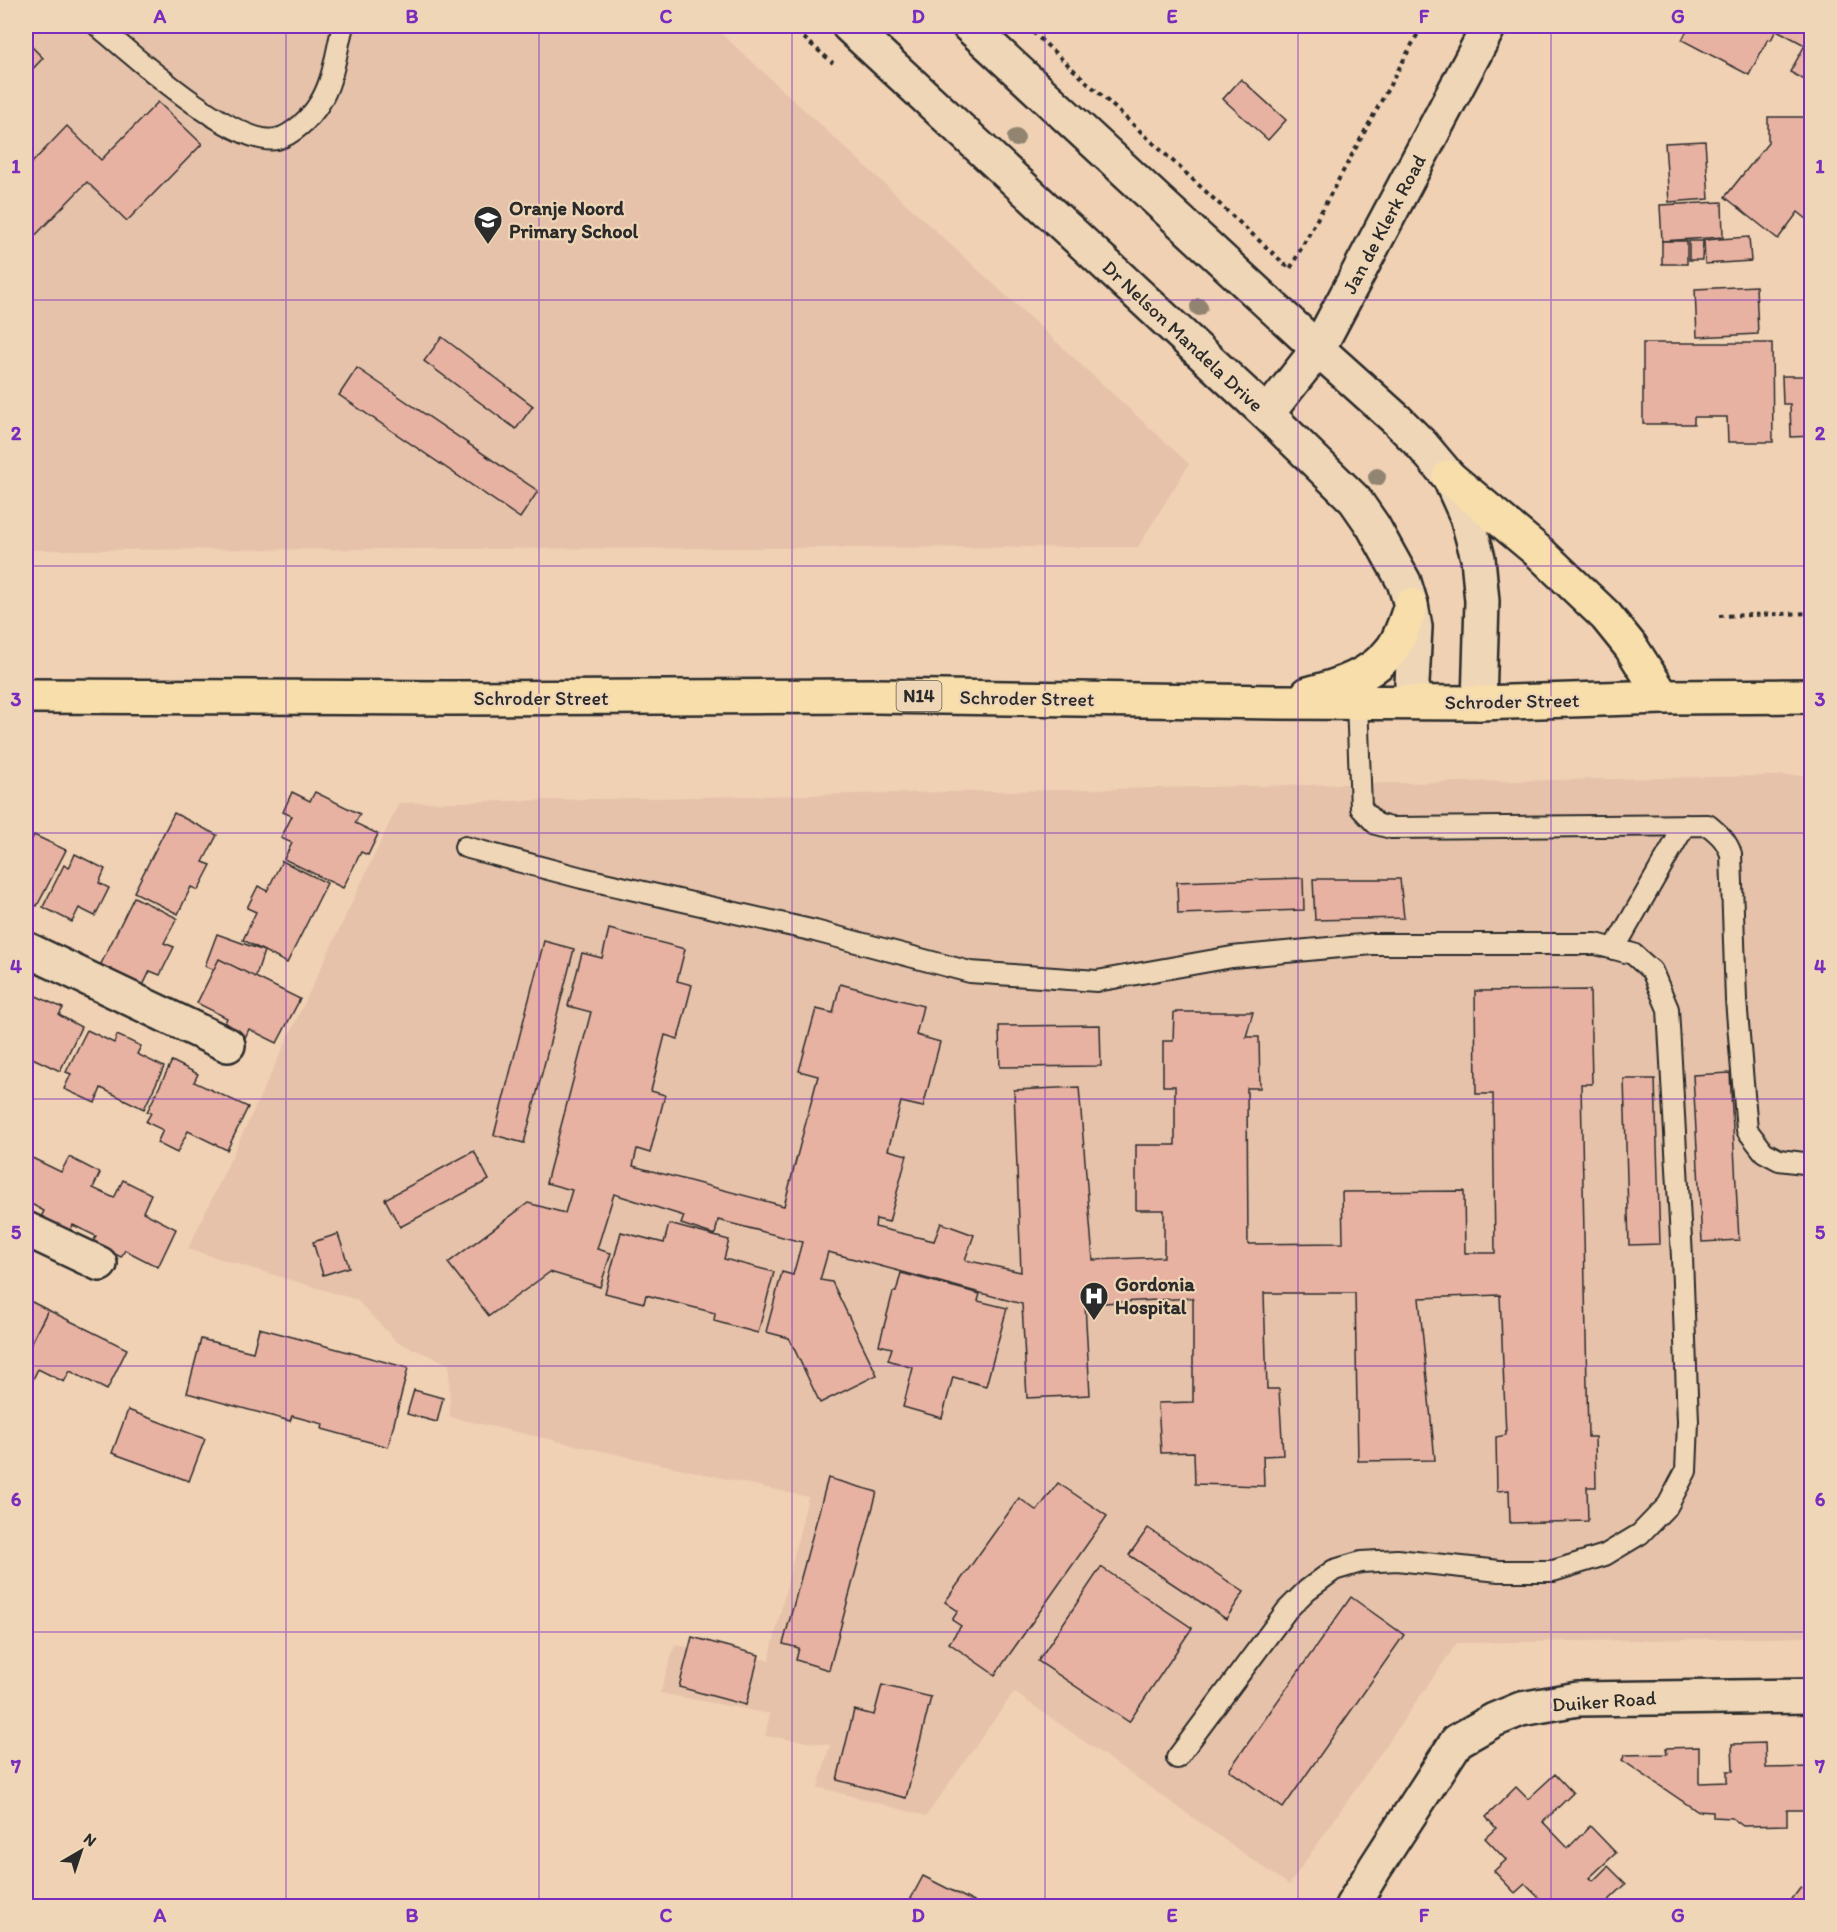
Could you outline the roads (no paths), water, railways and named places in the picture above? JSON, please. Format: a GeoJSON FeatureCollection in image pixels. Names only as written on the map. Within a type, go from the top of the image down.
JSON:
{"type":"FeatureCollection","features":[{"type":"Feature","properties":{"kind":"highway"},"geometry":{"type":"LineString","coordinates":[[1449,477],[1539,552],[1606,616],[1631,647],[1664,697]]}},
{"type":"Feature","properties":{"kind":"highway"},"geometry":{"type":"LineString","coordinates":[[1277,702],[1327,689],[1372,668],[1393,648],[1400,636],[1411,604]]}},
{"type":"Feature","properties":{"kind":"highway","name":"Schroder Street"},"geometry":{"type":"LineString","coordinates":[[26,696],[449,698],[876,696],[1479,703],[1664,697],[1812,696]]}},
{"type":"Feature","properties":{"kind":"street","name":"Dr Nelson Mandela Drive"},"geometry":{"type":"LineString","coordinates":[[849,26],[1267,414],[1355,500],[1373,525],[1404,582],[1411,604],[1415,627],[1411,702]]}},
{"type":"Feature","properties":{"kind":"street"},"geometry":{"type":"LineString","coordinates":[[969,26],[1397,420],[1449,477],[1467,517],[1478,558],[1482,601],[1479,703]]}},
{"type":"Feature","properties":{"kind":"street","name":"Jan de Klerk Road"},"geometry":{"type":"LineString","coordinates":[[1267,414],[1318,349],[1489,26]]}},
{"type":"Feature","properties":{"kind":"street"},"geometry":{"type":"LineString","coordinates":[[26,949],[228,1045]]}},
{"type":"Feature","properties":{"kind":"street"},"geometry":{"type":"LineString","coordinates":[[26,1229],[100,1264]]}},
{"type":"Feature","properties":{"kind":"street","name":"Duiker Road"},"geometry":{"type":"LineString","coordinates":[[1352,1906],[1458,1742],[1494,1720],[1521,1709],[1578,1699],[1812,1696]]}},
{"type":"Feature","properties":{"kind":"lane"},"geometry":{"type":"LineString","coordinates":[[98,26],[166,83],[219,120],[241,132],[276,139],[289,133],[308,118],[318,106],[327,89],[343,26]]}},
{"type":"Feature","properties":{"kind":"lane"},"geometry":{"type":"LineString","coordinates":[[1357,702],[1361,808],[1376,824],[1391,828],[1708,825],[1727,843],[1731,854],[1736,1000],[1747,1130],[1764,1152],[1779,1160],[1812,1164]]}},
{"type":"Feature","properties":{"kind":"lane"},"geometry":{"type":"LineString","coordinates":[[1614,949],[1684,825]]}},
{"type":"Feature","properties":{"kind":"lane"},"geometry":{"type":"LineString","coordinates":[[465,847],[582,878],[815,931],[970,972],[1096,981],[1232,957],[1371,944],[1596,944],[1633,954],[1652,971],[1668,1009],[1682,1257],[1688,1422],[1686,1471],[1668,1505],[1640,1534],[1605,1555],[1553,1572],[1499,1571],[1397,1560],[1361,1562],[1334,1570],[1307,1590],[1287,1611],[1177,1758]]}},
{"type":"Feature","properties":{"kind":"place","name":"Oranje Noord Primary School"},"geometry":{"type":"Point","coordinates":[488,246]}},
{"type":"Feature","properties":{"kind":"place","name":"Gordonia Hospital"},"geometry":{"type":"Point","coordinates":[1094,1322]}}]}
